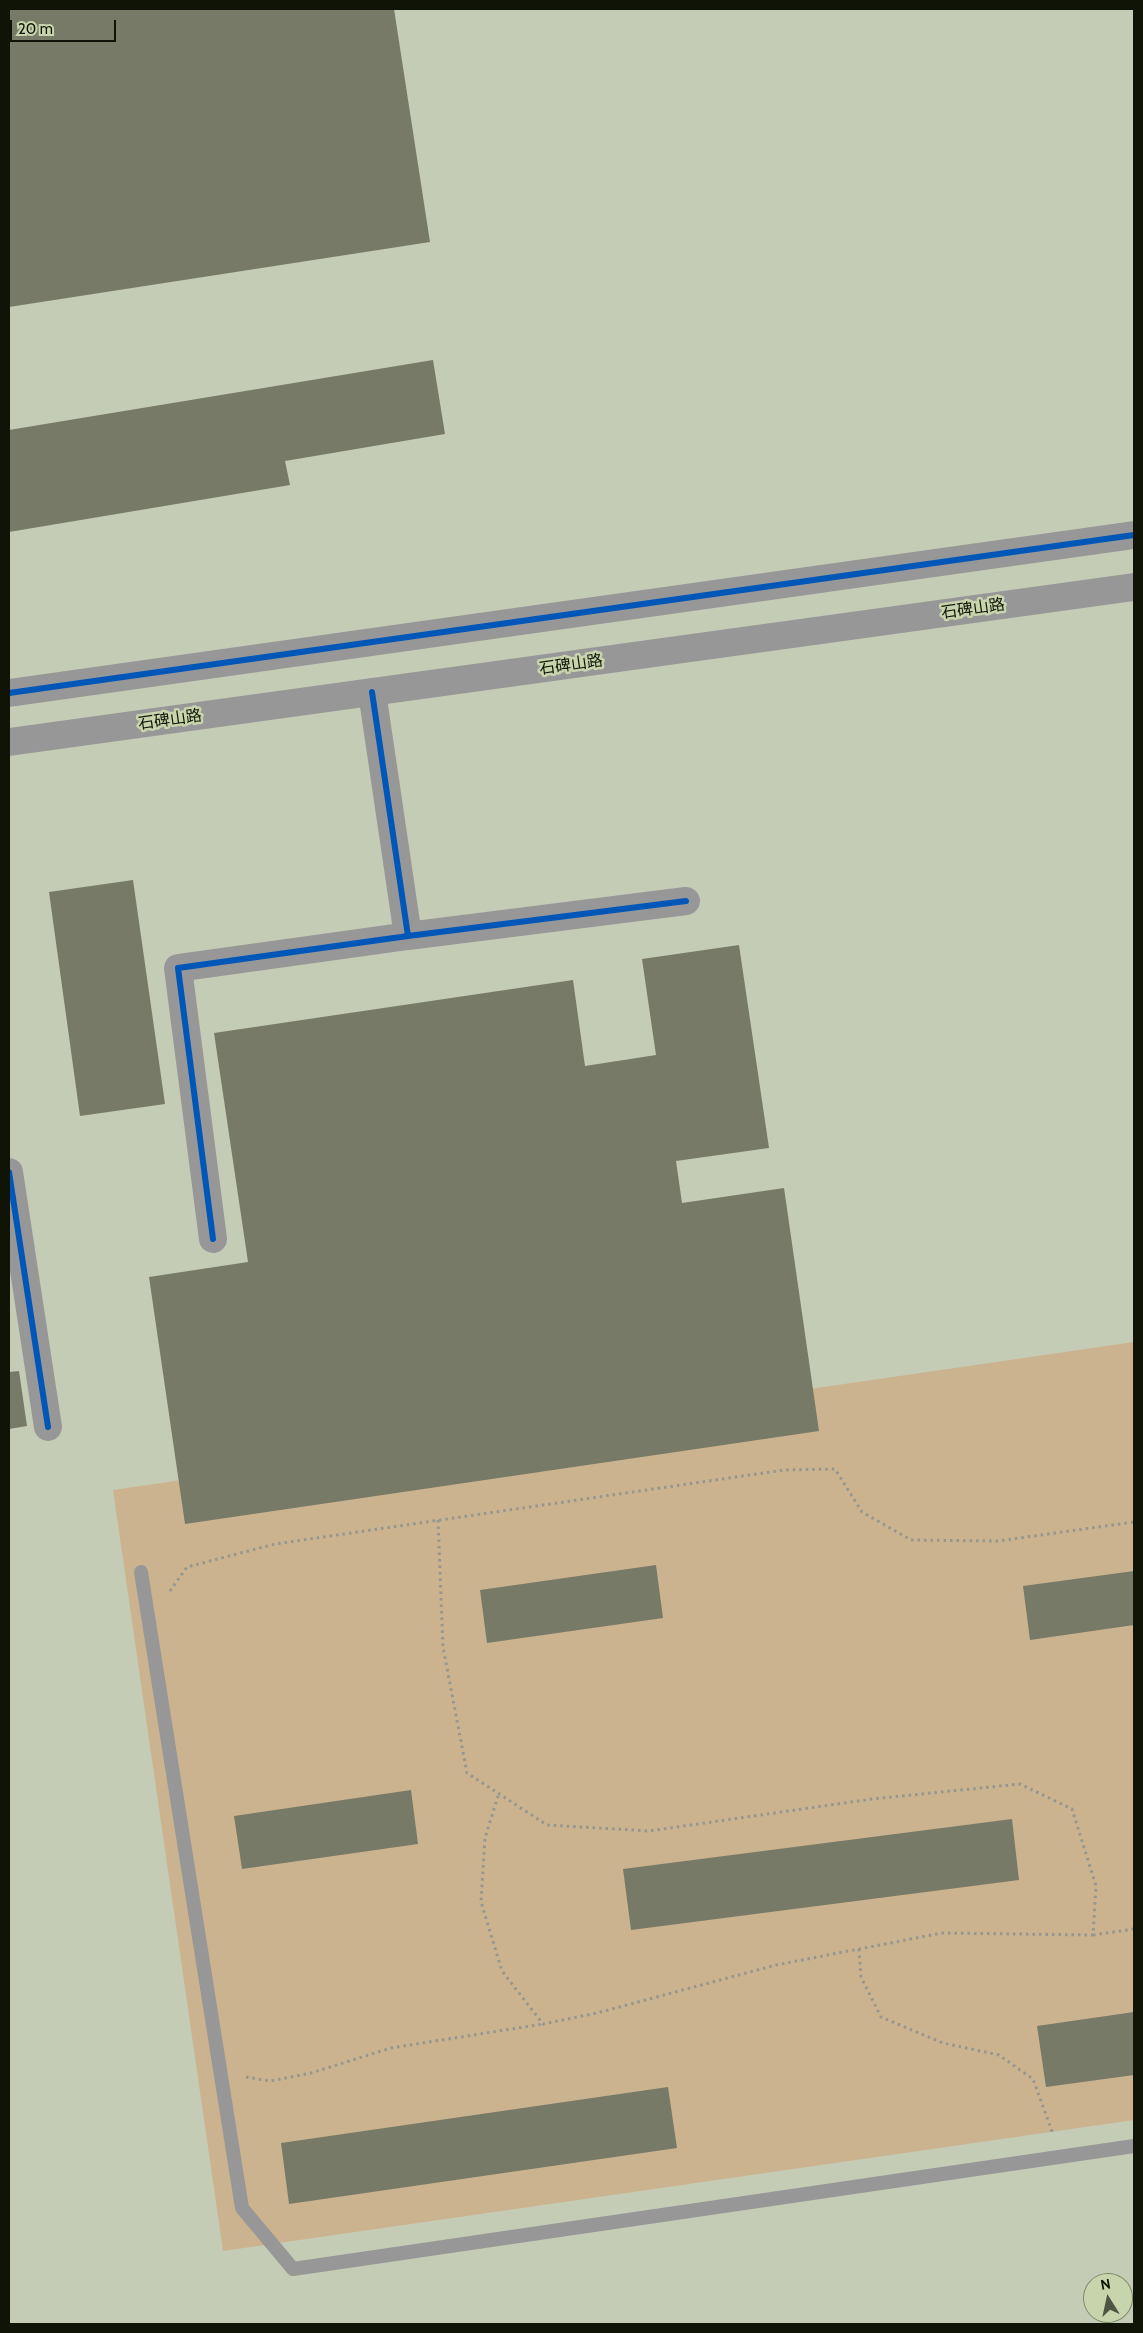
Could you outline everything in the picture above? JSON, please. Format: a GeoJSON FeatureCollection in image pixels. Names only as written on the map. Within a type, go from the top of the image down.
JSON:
{"type":"FeatureCollection","features":[{"type":"Feature","properties":{"kind":"street"},"geometry":{"type":"LineString","coordinates":[[9,693],[1134,535]]}},
{"type":"Feature","properties":{"kind":"street","name":"石碑山路"},"geometry":{"type":"LineString","coordinates":[[9,742],[1134,587]]}},
{"type":"Feature","properties":{"kind":"street"},"geometry":{"type":"LineString","coordinates":[[372,692],[408,936]]}},
{"type":"Feature","properties":{"kind":"street"},"geometry":{"type":"LineString","coordinates":[[213,1239],[178,968],[408,936],[686,901]]}},
{"type":"Feature","properties":{"kind":"street"},"geometry":{"type":"LineString","coordinates":[[9,1172],[48,1427]]}},
{"type":"Feature","properties":{"kind":"lane"},"geometry":{"type":"LineString","coordinates":[[141,1572],[242,2208],[294,2269],[1134,2146]]}},
{"type":"Feature","properties":{"kind":"path"},"geometry":{"type":"LineString","coordinates":[[167,1596],[187,1567],[275,1544],[784,1470],[834,1469],[862,1512],[911,1540],[998,1541],[1134,1522]]}},
{"type":"Feature","properties":{"kind":"path"},"geometry":{"type":"LineString","coordinates":[[438,1520],[444,1647],[467,1773],[547,1825],[649,1832],[872,1799],[1020,1784],[1072,1809],[1096,1886],[1093,1935]]}},
{"type":"Feature","properties":{"kind":"path"},"geometry":{"type":"LineString","coordinates":[[499,1794],[485,1838],[481,1902],[502,1971],[543,2024]]}},
{"type":"Feature","properties":{"kind":"path"},"geometry":{"type":"LineString","coordinates":[[242,2077],[270,2081],[310,2072],[391,2048],[543,2024],[597,2013],[776,1965],[942,1933],[1093,1935],[1134,1929]]}},
{"type":"Feature","properties":{"kind":"path"},"geometry":{"type":"LineString","coordinates":[[859,1949],[861,1977],[880,2017],[943,2043],[1000,2056],[1033,2080],[1053,2132],[1058,2157]]}},
{"type":"Feature","properties":{"kind":"shaded area"},"geometry":{"type":"Polygon","coordinates":[[[1134,1342],[1134,2120],[223,2251],[113,1490],[1134,1342]]]}},
{"type":"Feature","properties":{"kind":"building"},"geometry":{"type":"Polygon","coordinates":[[[9,9],[394,9],[430,242],[9,307],[9,9]]]}},
{"type":"Feature","properties":{"kind":"building"},"geometry":{"type":"Polygon","coordinates":[[[433,360],[445,434],[285,461],[290,485],[9,532],[9,430],[433,360]]]}},
{"type":"Feature","properties":{"kind":"building"},"geometry":{"type":"Polygon","coordinates":[[[133,880],[165,1104],[80,1116],[49,892],[133,880]]]}},
{"type":"Feature","properties":{"kind":"building"},"geometry":{"type":"Polygon","coordinates":[[[739,945],[769,1148],[676,1161],[682,1203],[784,1188],[819,1431],[185,1524],[149,1277],[248,1262],[214,1033],[573,980],[585,1066],[656,1055],[642,959],[739,945]]]}},
{"type":"Feature","properties":{"kind":"building"},"geometry":{"type":"Polygon","coordinates":[[[19,1371],[27,1426],[9,1429],[9,1372],[19,1371]]]}},
{"type":"Feature","properties":{"kind":"building"},"geometry":{"type":"Polygon","coordinates":[[[656,1565],[663,1618],[487,1643],[480,1590],[656,1565]]]}},
{"type":"Feature","properties":{"kind":"building"},"geometry":{"type":"Polygon","coordinates":[[[1134,1571],[1134,1625],[1030,1640],[1023,1586],[1134,1571]]]}},
{"type":"Feature","properties":{"kind":"building"},"geometry":{"type":"Polygon","coordinates":[[[411,1790],[418,1844],[242,1869],[234,1816],[411,1790]]]}},
{"type":"Feature","properties":{"kind":"building"},"geometry":{"type":"Polygon","coordinates":[[[1012,1819],[1019,1880],[631,1930],[623,1869],[1012,1819]]]}},
{"type":"Feature","properties":{"kind":"building"},"geometry":{"type":"Polygon","coordinates":[[[1134,2012],[1134,2075],[1046,2087],[1037,2026],[1134,2012]]]}},
{"type":"Feature","properties":{"kind":"building"},"geometry":{"type":"Polygon","coordinates":[[[668,2087],[677,2148],[289,2204],[281,2143],[668,2087]]]}},
{"type":"Feature","properties":{"kind":"cycle path"},"geometry":{"type":"LineString","coordinates":[[9,693],[1134,535]]}},
{"type":"Feature","properties":{"kind":"cycle path"},"geometry":{"type":"LineString","coordinates":[[372,692],[408,936],[686,901]]}},
{"type":"Feature","properties":{"kind":"cycle path"},"geometry":{"type":"LineString","coordinates":[[213,1239],[178,968],[408,936]]}},
{"type":"Feature","properties":{"kind":"cycle path"},"geometry":{"type":"LineString","coordinates":[[9,1172],[48,1427]]}}]}
